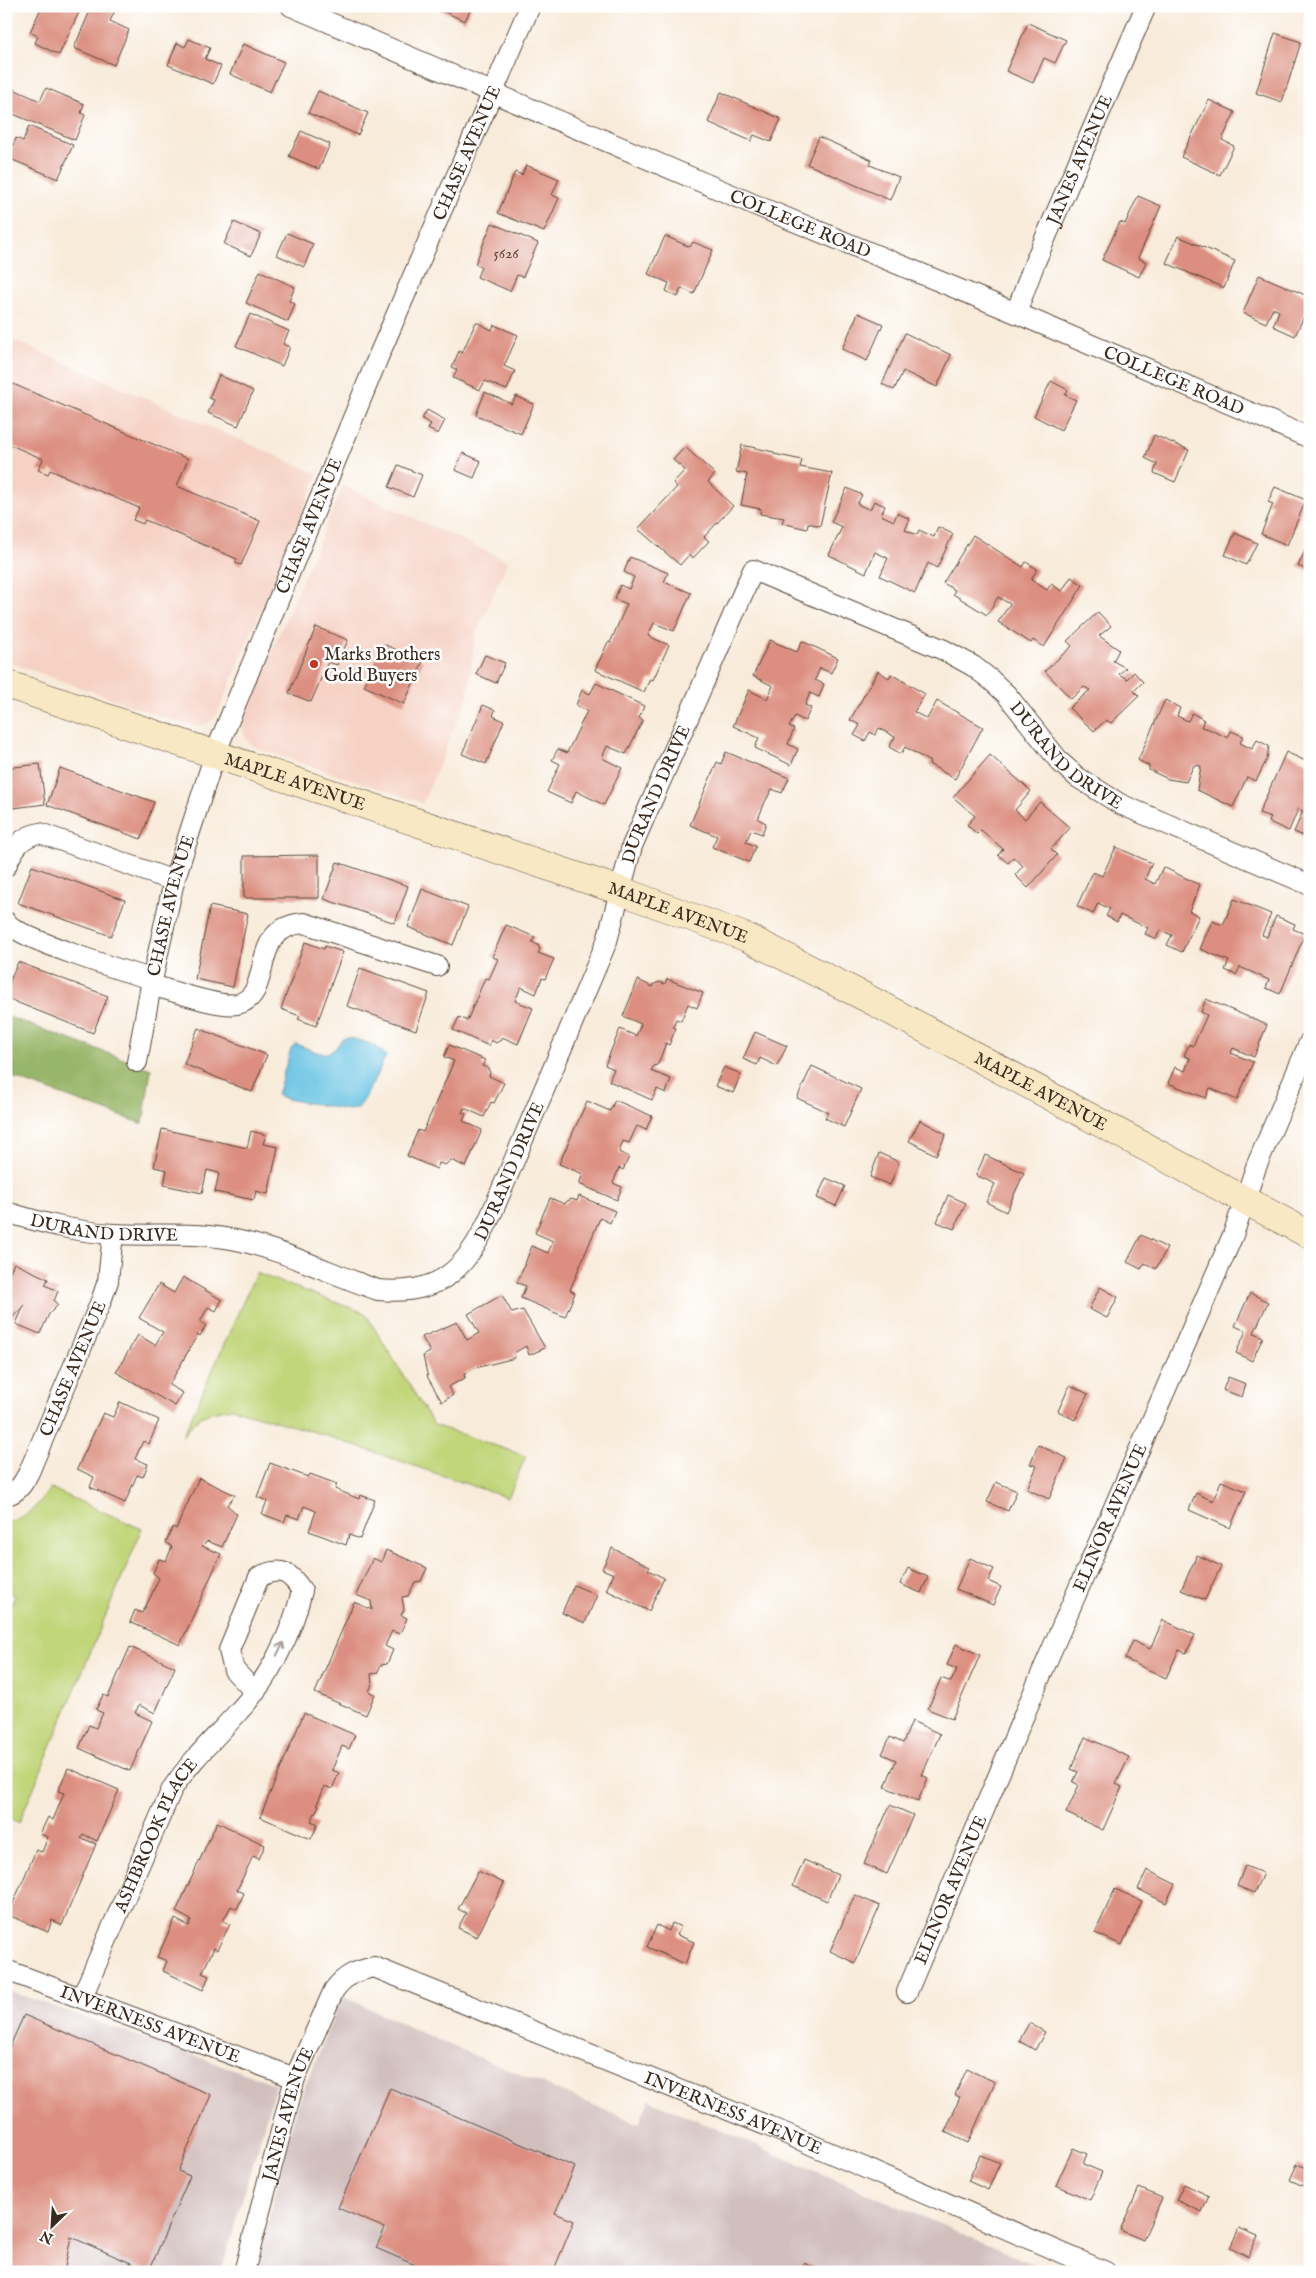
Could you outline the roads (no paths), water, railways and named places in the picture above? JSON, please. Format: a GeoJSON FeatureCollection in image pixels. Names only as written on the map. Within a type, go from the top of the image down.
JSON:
{"type":"FeatureCollection","features":[{"type":"Feature","properties":{"kind":"main road","name":"MAPLE AVENUE"},"geometry":{"type":"LineString","coordinates":[[6,684],[621,891],[712,924],[797,961],[1310,1235]]}},
{"type":"Feature","properties":{"kind":"street","name":"COLLEGE ROAD"},"geometry":{"type":"LineString","coordinates":[[291,6],[760,207],[1310,438]]}},
{"type":"Feature","properties":{"kind":"street","name":"CHASE AVENUE"},"geometry":{"type":"LineString","coordinates":[[137,1062],[151,982],[174,881],[238,694],[379,355],[494,93],[530,6]]}},
{"type":"Feature","properties":{"kind":"street","name":"JANES AVENUE"},"geometry":{"type":"LineString","coordinates":[[1016,313],[1035,262],[1146,6]]}},
{"type":"Feature","properties":{"kind":"street","name":"DURAND DRIVE"},"geometry":{"type":"LineString","coordinates":[[6,1212],[45,1224],[113,1234],[184,1234],[231,1239],[259,1246],[378,1290],[393,1292],[422,1288],[449,1275],[471,1254],[491,1215],[607,940],[632,846],[753,570],[944,650],[973,666],[1007,695],[1060,762],[1094,790],[1120,804],[1310,885]]}},
{"type":"Feature","properties":{"kind":"street"},"geometry":{"type":"LineString","coordinates":[[6,866],[12,853],[23,839],[31,834],[40,833],[174,881]]}},
{"type":"Feature","properties":{"kind":"street"},"geometry":{"type":"LineString","coordinates":[[6,922],[22,934],[151,982],[218,1003],[235,1005],[242,1003],[253,993],[267,950],[275,935],[282,928],[292,923],[304,922],[437,966]]}},
{"type":"Feature","properties":{"kind":"street","name":"ELINOR AVENUE"},"geometry":{"type":"LineString","coordinates":[[907,1992],[1046,1663],[1233,1235],[1256,1167],[1310,1041]]}},
{"type":"Feature","properties":{"kind":"street","name":"CHASE AVENUE"},"geometry":{"type":"LineString","coordinates":[[9,1495],[22,1485],[29,1472],[101,1301],[108,1281],[113,1234]]}},
{"type":"Feature","properties":{"kind":"street","name":"ASHBROOK PLACE"},"geometry":{"type":"LineString","coordinates":[[82,1997],[172,1789],[191,1763],[241,1709],[254,1691],[280,1650],[299,1605],[302,1590],[294,1578],[284,1572],[271,1571],[259,1577],[229,1650],[234,1670],[254,1691]]}},
{"type":"Feature","properties":{"kind":"street","name":"INVERNESS AVENUE"},"geometry":{"type":"LineString","coordinates":[[356,1971],[374,1967],[768,2126],[1106,2272]]}},
{"type":"Feature","properties":{"kind":"street","name":"INVERNESS AVENUE"},"geometry":{"type":"LineString","coordinates":[[6,1970],[295,2078]]}},
{"type":"Feature","properties":{"kind":"street","name":"JANES AVENUE"},"geometry":{"type":"LineString","coordinates":[[244,2272],[295,2078],[334,1990],[342,1979],[356,1971]]}},
{"type":"Feature","properties":{"kind":"water"},"geometry":{"type":"Polygon","coordinates":[[[346,1038],[368,1043],[379,1049],[386,1056],[364,1100],[357,1109],[348,1110],[286,1099],[277,1095],[291,1048],[296,1044],[326,1053],[346,1038]]]}},
{"type":"Feature","properties":{"kind":"place","name":"Marks Brothers Gold Buyers"},"geometry":{"type":"Point","coordinates":[314,664]}}]}
